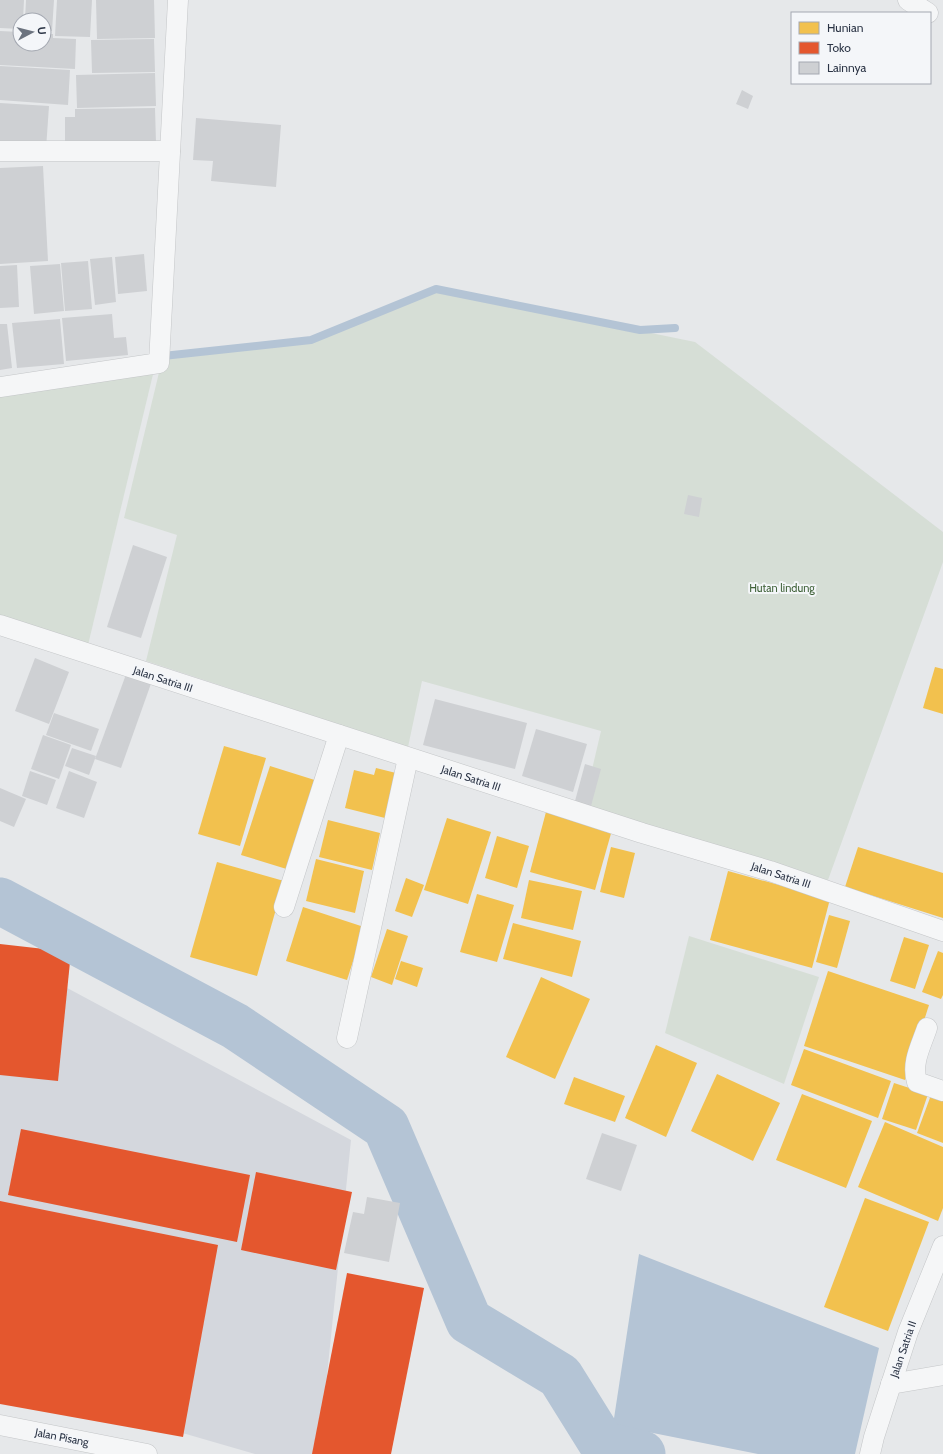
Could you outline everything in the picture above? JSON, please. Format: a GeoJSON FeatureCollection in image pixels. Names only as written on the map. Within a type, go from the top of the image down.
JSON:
{"type":"FeatureCollection","features":[{"type":"Feature","properties":{"kind":"street"},"geometry":{"type":"LineString","coordinates":[[0,386],[160,363],[178,0]]}},
{"type":"Feature","properties":{"kind":"street"},"geometry":{"type":"LineString","coordinates":[[908,0],[926,12]]}},
{"type":"Feature","properties":{"kind":"street"},"geometry":{"type":"LineString","coordinates":[[931,15],[943,23]]}},
{"type":"Feature","properties":{"kind":"street"},"geometry":{"type":"LineString","coordinates":[[0,151],[170,151]]}},
{"type":"Feature","properties":{"kind":"street","name":"Jalan Satria III"},"geometry":{"type":"LineString","coordinates":[[0,625],[642,833],[770,871],[943,931]]}},
{"type":"Feature","properties":{"kind":"street"},"geometry":{"type":"LineString","coordinates":[[284,907],[340,736]]}},
{"type":"Feature","properties":{"kind":"street"},"geometry":{"type":"LineString","coordinates":[[347,1038],[408,758]]}},
{"type":"Feature","properties":{"kind":"street"},"geometry":{"type":"LineString","coordinates":[[927,1028],[915,1062],[914,1072],[917,1082],[943,1091]]}},
{"type":"Feature","properties":{"kind":"street","name":"Jalan Satria II"},"geometry":{"type":"LineString","coordinates":[[870,1454],[908,1332],[943,1246]]}},
{"type":"Feature","properties":{"kind":"street"},"geometry":{"type":"LineString","coordinates":[[891,1384],[943,1375]]}},
{"type":"Feature","properties":{"kind":"street","name":"Jalan Pisang"},"geometry":{"type":"LineString","coordinates":[[0,1425],[147,1454]]}},
{"type":"Feature","properties":{"kind":"shaded area"},"geometry":{"type":"Polygon","coordinates":[[[0,952],[351,1140],[319,1454],[255,1454],[186,1434],[0,1397],[0,952]]]}},
{"type":"Feature","properties":{"kind":"green space","name":"Hutan lindung"},"geometry":{"type":"Polygon","coordinates":[[[436,289],[695,342],[943,532],[943,562],[828,880],[583,808],[601,731],[422,681],[408,747],[146,661],[177,535],[124,518],[163,356],[311,340],[436,289]]]}},
{"type":"Feature","properties":{"kind":"green space"},"geometry":{"type":"Polygon","coordinates":[[[155,366],[88,645],[0,615],[0,390],[155,366]]]}},
{"type":"Feature","properties":{"kind":"green space"},"geometry":{"type":"Polygon","coordinates":[[[689,936],[819,977],[784,1084],[665,1033],[689,936]]]}},
{"type":"Feature","properties":{"kind":"water"},"geometry":{"type":"Polygon","coordinates":[[[639,1254],[879,1348],[855,1454],[758,1454],[613,1425],[639,1254]]]}},
{"type":"Feature","properties":{"kind":"building: Hunian"},"geometry":{"type":"Polygon","coordinates":[[[935,667],[943,669],[943,714],[923,708],[935,667]]]}},
{"type":"Feature","properties":{"kind":"building: Hunian"},"geometry":{"type":"Polygon","coordinates":[[[224,746],[266,758],[240,846],[198,834],[224,746]]]}},
{"type":"Feature","properties":{"kind":"building: Hunian"},"geometry":{"type":"Polygon","coordinates":[[[270,766],[321,782],[293,871],[241,855],[270,766]]]}},
{"type":"Feature","properties":{"kind":"building: Hunian"},"geometry":{"type":"Polygon","coordinates":[[[376,768],[396,773],[385,818],[345,808],[354,770],[374,775],[376,768]]]}},
{"type":"Feature","properties":{"kind":"building: Hunian"},"geometry":{"type":"Polygon","coordinates":[[[546,812],[612,830],[595,890],[530,872],[546,812]]]}},
{"type":"Feature","properties":{"kind":"building: Hunian"},"geometry":{"type":"Polygon","coordinates":[[[447,818],[491,832],[468,904],[424,890],[447,818]]]}},
{"type":"Feature","properties":{"kind":"building: Hunian"},"geometry":{"type":"Polygon","coordinates":[[[328,820],[380,833],[372,870],[319,857],[328,820]]]}},
{"type":"Feature","properties":{"kind":"building: Hunian"},"geometry":{"type":"Polygon","coordinates":[[[497,836],[529,846],[517,888],[485,878],[497,836]]]}},
{"type":"Feature","properties":{"kind":"building: Hunian"},"geometry":{"type":"Polygon","coordinates":[[[611,847],[635,853],[624,898],[600,892],[611,847]]]}},
{"type":"Feature","properties":{"kind":"building: Hunian"},"geometry":{"type":"Polygon","coordinates":[[[858,847],[943,873],[943,918],[845,887],[858,847]]]}},
{"type":"Feature","properties":{"kind":"building: Hunian"},"geometry":{"type":"Polygon","coordinates":[[[316,859],[364,871],[355,913],[306,901],[316,859]]]}},
{"type":"Feature","properties":{"kind":"building: Hunian"},"geometry":{"type":"Polygon","coordinates":[[[217,862],[284,881],[257,976],[190,957],[217,862]]]}},
{"type":"Feature","properties":{"kind":"building: Hunian"},"geometry":{"type":"Polygon","coordinates":[[[728,871],[830,899],[812,968],[710,940],[728,871]]]}},
{"type":"Feature","properties":{"kind":"building: Hunian"},"geometry":{"type":"Polygon","coordinates":[[[406,878],[424,885],[412,917],[395,911],[406,878]]]}},
{"type":"Feature","properties":{"kind":"building: Hunian"},"geometry":{"type":"Polygon","coordinates":[[[529,880],[582,891],[573,930],[521,918],[529,880]]]}},
{"type":"Feature","properties":{"kind":"building: Hunian"},"geometry":{"type":"Polygon","coordinates":[[[477,894],[514,905],[497,962],[460,952],[477,894]]]}},
{"type":"Feature","properties":{"kind":"building: Hunian"},"geometry":{"type":"Polygon","coordinates":[[[303,907],[364,927],[347,980],[286,961],[303,907]]]}},
{"type":"Feature","properties":{"kind":"building: Hunian"},"geometry":{"type":"Polygon","coordinates":[[[829,915],[850,921],[837,968],[816,962],[829,915]]]}},
{"type":"Feature","properties":{"kind":"building: Hunian"},"geometry":{"type":"Polygon","coordinates":[[[513,923],[581,941],[572,977],[503,959],[513,923]]]}},
{"type":"Feature","properties":{"kind":"building: Hunian"},"geometry":{"type":"Polygon","coordinates":[[[387,929],[408,936],[392,985],[371,977],[387,929]]]}},
{"type":"Feature","properties":{"kind":"building: Hunian"},"geometry":{"type":"Polygon","coordinates":[[[904,937],[929,945],[915,989],[890,981],[904,937]]]}},
{"type":"Feature","properties":{"kind":"building: Hunian"},"geometry":{"type":"Polygon","coordinates":[[[938,951],[943,953],[943,995],[941,999],[922,992],[938,951]]]}},
{"type":"Feature","properties":{"kind":"building: Hunian"},"geometry":{"type":"Polygon","coordinates":[[[401,961],[423,968],[417,987],[395,979],[401,961]]]}},
{"type":"Feature","properties":{"kind":"building: Hunian"},"geometry":{"type":"Polygon","coordinates":[[[828,971],[929,1005],[905,1080],[804,1046],[828,971]]]}},
{"type":"Feature","properties":{"kind":"building: Hunian"},"geometry":{"type":"Polygon","coordinates":[[[541,977],[590,999],[555,1079],[506,1057],[541,977]]]}},
{"type":"Feature","properties":{"kind":"building: Hunian"},"geometry":{"type":"Polygon","coordinates":[[[656,1045],[697,1063],[666,1137],[625,1118],[656,1045]]]}},
{"type":"Feature","properties":{"kind":"building: Hunian"},"geometry":{"type":"Polygon","coordinates":[[[804,1049],[891,1081],[878,1118],[791,1085],[804,1049]]]}},
{"type":"Feature","properties":{"kind":"building: Hunian"},"geometry":{"type":"Polygon","coordinates":[[[717,1074],[780,1103],[753,1161],[691,1131],[717,1074]]]}},
{"type":"Feature","properties":{"kind":"building: Hunian"},"geometry":{"type":"Polygon","coordinates":[[[574,1077],[625,1096],[615,1122],[564,1104],[574,1077]]]}},
{"type":"Feature","properties":{"kind":"building: Hunian"},"geometry":{"type":"Polygon","coordinates":[[[894,1083],[928,1094],[916,1130],[882,1119],[894,1083]]]}},
{"type":"Feature","properties":{"kind":"building: Hunian"},"geometry":{"type":"Polygon","coordinates":[[[802,1094],[872,1121],[846,1188],[776,1160],[802,1094]]]}},
{"type":"Feature","properties":{"kind":"building: Hunian"},"geometry":{"type":"Polygon","coordinates":[[[931,1095],[943,1099],[943,1143],[917,1133],[931,1095]]]}},
{"type":"Feature","properties":{"kind":"building: Hunian"},"geometry":{"type":"Polygon","coordinates":[[[885,1122],[943,1147],[943,1208],[938,1221],[858,1187],[885,1122]]]}},
{"type":"Feature","properties":{"kind":"building: Hunian"},"geometry":{"type":"Polygon","coordinates":[[[865,1198],[929,1222],[888,1331],[824,1307],[865,1198]]]}},
{"type":"Feature","properties":{"kind":"building: Toko"},"geometry":{"type":"Polygon","coordinates":[[[0,944],[71,952],[58,1081],[0,1075],[0,944]]]}},
{"type":"Feature","properties":{"kind":"building: Toko"},"geometry":{"type":"Polygon","coordinates":[[[21,1129],[250,1175],[237,1242],[8,1195],[21,1129]]]}},
{"type":"Feature","properties":{"kind":"building: Toko"},"geometry":{"type":"Polygon","coordinates":[[[256,1172],[352,1192],[336,1270],[241,1250],[256,1172]]]}},
{"type":"Feature","properties":{"kind":"building: Toko"},"geometry":{"type":"Polygon","coordinates":[[[0,1201],[218,1245],[183,1437],[0,1404],[0,1201]]]}},
{"type":"Feature","properties":{"kind":"building: Toko"},"geometry":{"type":"Polygon","coordinates":[[[347,1273],[424,1288],[391,1454],[312,1454],[347,1273]]]}},
{"type":"Feature","properties":{"kind":"building: Lainnya"},"geometry":{"type":"Polygon","coordinates":[[[0,0],[24,0],[23,12],[12,12],[12,29],[0,28],[0,0]]]}},
{"type":"Feature","properties":{"kind":"building: Lainnya"},"geometry":{"type":"Polygon","coordinates":[[[26,0],[54,0],[52,31],[52,12],[25,12],[26,0]]]}},
{"type":"Feature","properties":{"kind":"building: Lainnya"},"geometry":{"type":"Polygon","coordinates":[[[57,0],[92,0],[90,37],[55,36],[57,0]]]}},
{"type":"Feature","properties":{"kind":"building: Lainnya"},"geometry":{"type":"Polygon","coordinates":[[[96,0],[154,0],[155,38],[97,39],[96,0]]]}},
{"type":"Feature","properties":{"kind":"building: Lainnya"},"geometry":{"type":"Polygon","coordinates":[[[0,31],[12,32],[12,52],[52,52],[52,34],[53,38],[76,39],[75,69],[0,65],[0,31]]]}},
{"type":"Feature","properties":{"kind":"building: Lainnya"},"geometry":{"type":"Polygon","coordinates":[[[154,39],[155,72],[92,73],[91,40],[154,39]]]}},
{"type":"Feature","properties":{"kind":"building: Lainnya"},"geometry":{"type":"Polygon","coordinates":[[[0,66],[70,70],[68,105],[0,100],[0,66]]]}},
{"type":"Feature","properties":{"kind":"building: Lainnya"},"geometry":{"type":"Polygon","coordinates":[[[155,73],[156,106],[77,108],[76,75],[155,73]]]}},
{"type":"Feature","properties":{"kind":"building: Lainnya"},"geometry":{"type":"Polygon","coordinates":[[[742,90],[753,96],[748,109],[736,104],[742,90]]]}},
{"type":"Feature","properties":{"kind":"building: Lainnya"},"geometry":{"type":"Polygon","coordinates":[[[0,103],[49,106],[46,149],[0,146],[0,103]]]}},
{"type":"Feature","properties":{"kind":"building: Lainnya"},"geometry":{"type":"Polygon","coordinates":[[[155,108],[156,143],[65,144],[65,117],[75,117],[75,109],[155,108]]]}},
{"type":"Feature","properties":{"kind":"building: Lainnya"},"geometry":{"type":"Polygon","coordinates":[[[196,118],[281,125],[276,187],[211,181],[213,161],[193,160],[196,118]]]}},
{"type":"Feature","properties":{"kind":"building: Lainnya"},"geometry":{"type":"Polygon","coordinates":[[[43,166],[48,261],[0,264],[0,168],[43,166]]]}},
{"type":"Feature","properties":{"kind":"building: Lainnya"},"geometry":{"type":"Polygon","coordinates":[[[144,254],[147,291],[118,294],[115,257],[144,254]]]}},
{"type":"Feature","properties":{"kind":"building: Lainnya"},"geometry":{"type":"Polygon","coordinates":[[[112,257],[116,302],[95,305],[90,259],[112,257]]]}},
{"type":"Feature","properties":{"kind":"building: Lainnya"},"geometry":{"type":"Polygon","coordinates":[[[88,261],[92,309],[65,311],[61,263],[88,261]]]}},
{"type":"Feature","properties":{"kind":"building: Lainnya"},"geometry":{"type":"Polygon","coordinates":[[[60,264],[64,311],[34,314],[30,266],[60,264]]]}},
{"type":"Feature","properties":{"kind":"building: Lainnya"},"geometry":{"type":"Polygon","coordinates":[[[17,265],[19,307],[0,308],[0,266],[17,265]]]}},
{"type":"Feature","properties":{"kind":"building: Lainnya"},"geometry":{"type":"Polygon","coordinates":[[[112,314],[114,338],[126,337],[128,355],[66,361],[62,318],[112,314]]]}},
{"type":"Feature","properties":{"kind":"building: Lainnya"},"geometry":{"type":"Polygon","coordinates":[[[60,319],[64,364],[17,368],[12,323],[60,319]]]}},
{"type":"Feature","properties":{"kind":"building: Lainnya"},"geometry":{"type":"Polygon","coordinates":[[[0,324],[7,324],[12,368],[0,370],[0,324]]]}},
{"type":"Feature","properties":{"kind":"building: Lainnya"},"geometry":{"type":"Polygon","coordinates":[[[688,495],[702,498],[699,517],[684,514],[688,495]]]}},
{"type":"Feature","properties":{"kind":"building: Lainnya"},"geometry":{"type":"Polygon","coordinates":[[[133,545],[167,557],[141,638],[107,627],[133,545]]]}},
{"type":"Feature","properties":{"kind":"building: Lainnya"},"geometry":{"type":"Polygon","coordinates":[[[35,658],[69,672],[49,724],[15,711],[35,658]]]}},
{"type":"Feature","properties":{"kind":"building: Lainnya"},"geometry":{"type":"Polygon","coordinates":[[[128,669],[153,678],[121,768],[95,759],[128,669]]]}},
{"type":"Feature","properties":{"kind":"building: Lainnya"},"geometry":{"type":"Polygon","coordinates":[[[435,699],[527,723],[515,769],[423,745],[435,699]]]}},
{"type":"Feature","properties":{"kind":"building: Lainnya"},"geometry":{"type":"Polygon","coordinates":[[[54,713],[99,729],[91,751],[46,735],[54,713]]]}},
{"type":"Feature","properties":{"kind":"building: Lainnya"},"geometry":{"type":"Polygon","coordinates":[[[536,729],[587,744],[573,792],[522,776],[536,729]]]}},
{"type":"Feature","properties":{"kind":"building: Lainnya"},"geometry":{"type":"Polygon","coordinates":[[[43,735],[71,745],[59,779],[31,769],[43,735]]]}},
{"type":"Feature","properties":{"kind":"building: Lainnya"},"geometry":{"type":"Polygon","coordinates":[[[72,748],[96,756],[89,775],[65,766],[72,748]]]}},
{"type":"Feature","properties":{"kind":"building: Lainnya"},"geometry":{"type":"Polygon","coordinates":[[[585,764],[601,769],[591,806],[575,801],[585,764]]]}},
{"type":"Feature","properties":{"kind":"building: Lainnya"},"geometry":{"type":"Polygon","coordinates":[[[30,771],[56,780],[47,805],[22,796],[30,771]]]}},
{"type":"Feature","properties":{"kind":"building: Lainnya"},"geometry":{"type":"Polygon","coordinates":[[[69,771],[97,782],[84,818],[56,808],[69,771]]]}},
{"type":"Feature","properties":{"kind":"building: Lainnya"},"geometry":{"type":"Polygon","coordinates":[[[0,788],[26,799],[14,827],[0,821],[0,788]]]}},
{"type":"Feature","properties":{"kind":"building: Lainnya"},"geometry":{"type":"Polygon","coordinates":[[[602,1133],[637,1145],[621,1191],[586,1179],[602,1133]]]}},
{"type":"Feature","properties":{"kind":"building: Lainnya"},"geometry":{"type":"Polygon","coordinates":[[[367,1197],[400,1203],[389,1262],[344,1253],[353,1212],[364,1214],[367,1197]]]}},
{"type":"Feature","properties":{"kind":"waterway"},"geometry":{"type":"LineString","coordinates":[[163,356],[311,340],[436,289],[640,330],[675,328]]}},
{"type":"Feature","properties":{"kind":"waterway"},"geometry":{"type":"LineString","coordinates":[[0,901],[235,1026],[386,1127],[469,1321],[560,1376],[603,1445],[642,1454]]}}]}
